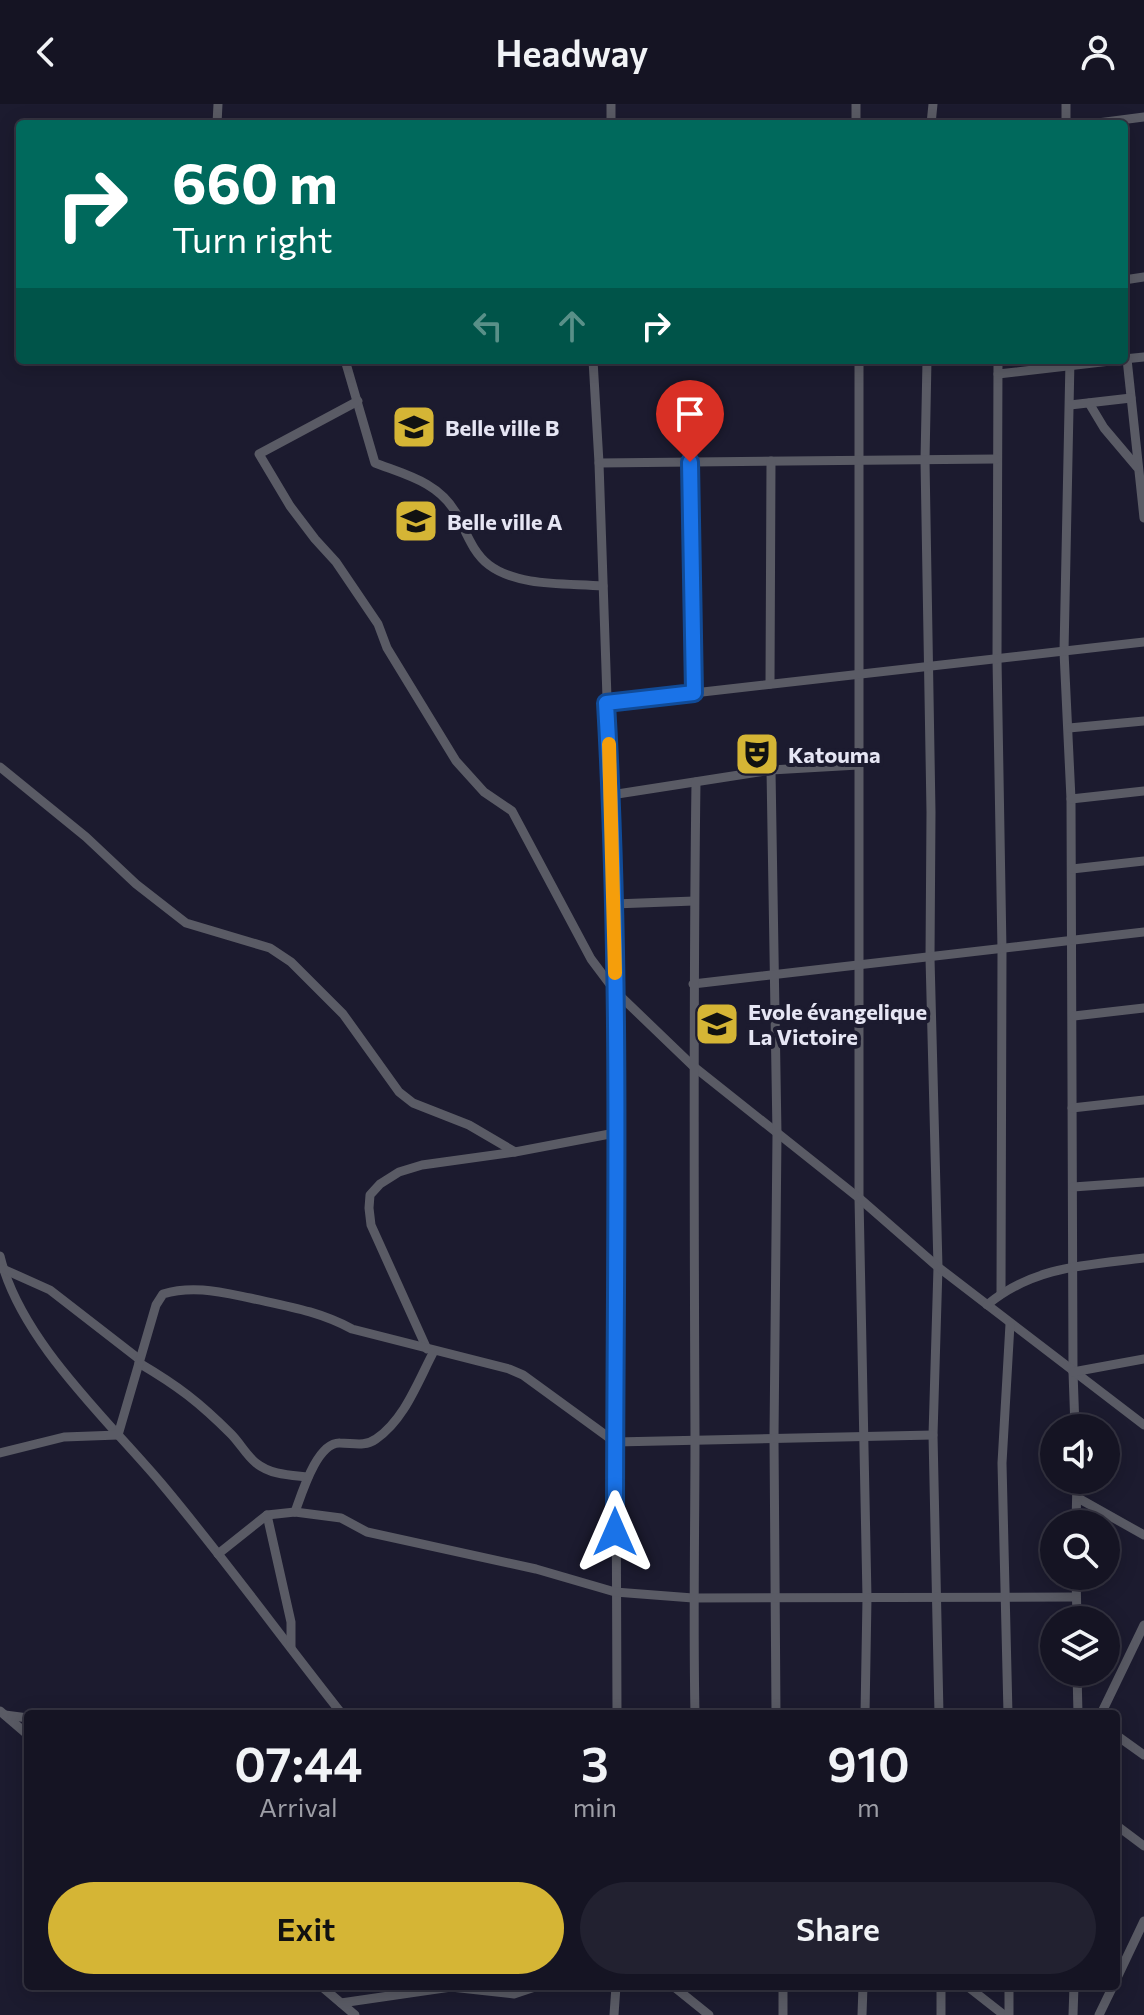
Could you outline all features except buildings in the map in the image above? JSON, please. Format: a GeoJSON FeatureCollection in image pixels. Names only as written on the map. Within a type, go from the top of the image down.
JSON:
{"type":"FeatureCollection","features":[{"type":"Feature","properties":{"kind":"street"},"geometry":{"type":"LineString","coordinates":[[1121,120],[1144,117]]}},
{"type":"Feature","properties":{"kind":"street"},"geometry":{"type":"LineString","coordinates":[[346,364],[375,463],[405,473],[441,493],[455,511],[479,555],[490,566],[513,577],[603,586]]}},
{"type":"Feature","properties":{"kind":"street"},"geometry":{"type":"LineString","coordinates":[[593,364],[614,904],[617,1710]]}},
{"type":"Feature","properties":{"kind":"street"},"geometry":{"type":"LineString","coordinates":[[859,364],[859,1198],[867,1598],[865,1710]]}},
{"type":"Feature","properties":{"kind":"street"},"geometry":{"type":"LineString","coordinates":[[927,364],[925,460],[931,812],[930,958],[938,1267],[933,1435],[939,1710]]}},
{"type":"Feature","properties":{"kind":"street"},"geometry":{"type":"LineString","coordinates":[[998,364],[1001,1294]]}},
{"type":"Feature","properties":{"kind":"street"},"geometry":{"type":"LineString","coordinates":[[998,374],[1063,364]]}},
{"type":"Feature","properties":{"kind":"street"},"geometry":{"type":"LineString","coordinates":[[1070,364],[1064,652],[1072,869],[1074,1414]]}},
{"type":"Feature","properties":{"kind":"street"},"geometry":{"type":"LineString","coordinates":[[1124,364],[1131,398],[1144,518]]}},
{"type":"Feature","properties":{"kind":"street"},"geometry":{"type":"LineString","coordinates":[[1070,405],[1131,398]]}},
{"type":"Feature","properties":{"kind":"street"},"geometry":{"type":"LineString","coordinates":[[358,401],[259,454],[290,506],[336,562],[378,624],[387,648],[456,761],[484,792],[512,811],[591,959],[615,991],[693,1066],[859,1198],[938,1267],[1144,1425]]}},
{"type":"Feature","properties":{"kind":"street"},"geometry":{"type":"LineString","coordinates":[[1089,403],[1104,428],[1137,467]]}},
{"type":"Feature","properties":{"kind":"street"},"geometry":{"type":"LineString","coordinates":[[599,463],[996,459]]}},
{"type":"Feature","properties":{"kind":"street"},"geometry":{"type":"LineString","coordinates":[[770,684],[771,461]]}},
{"type":"Feature","properties":{"kind":"street"},"geometry":{"type":"LineString","coordinates":[[690,462],[694,693]]}},
{"type":"Feature","properties":{"kind":"street"},"geometry":{"type":"LineString","coordinates":[[606,703],[1144,642]]}},
{"type":"Feature","properties":{"kind":"street"},"geometry":{"type":"LineString","coordinates":[[1069,728],[1144,721]]}},
{"type":"Feature","properties":{"kind":"street"},"geometry":{"type":"LineString","coordinates":[[611,795],[771,770],[858,765]]}},
{"type":"Feature","properties":{"kind":"street"},"geometry":{"type":"LineString","coordinates":[[0,767],[186,923],[270,948],[291,962],[343,1014],[399,1092],[413,1103],[469,1125],[515,1152]]}},
{"type":"Feature","properties":{"kind":"street"},"geometry":{"type":"LineString","coordinates":[[771,770],[777,1134],[774,1437],[776,1710]]}},
{"type":"Feature","properties":{"kind":"street"},"geometry":{"type":"LineString","coordinates":[[695,1710],[693,984],[696,782]]}},
{"type":"Feature","properties":{"kind":"street"},"geometry":{"type":"LineString","coordinates":[[1071,799],[1144,791]]}},
{"type":"Feature","properties":{"kind":"street"},"geometry":{"type":"LineString","coordinates":[[1072,869],[1144,861]]}},
{"type":"Feature","properties":{"kind":"street"},"geometry":{"type":"LineString","coordinates":[[614,904],[694,901]]}},
{"type":"Feature","properties":{"kind":"street"},"geometry":{"type":"LineString","coordinates":[[693,984],[1144,932]]}},
{"type":"Feature","properties":{"kind":"street"},"geometry":{"type":"LineString","coordinates":[[1074,1016],[1144,1008]]}},
{"type":"Feature","properties":{"kind":"street"},"geometry":{"type":"LineString","coordinates":[[1072,1108],[1144,1100]]}},
{"type":"Feature","properties":{"kind":"street"},"geometry":{"type":"LineString","coordinates":[[430,1350],[371,1225],[370,1195],[380,1184],[399,1172],[422,1165],[615,1133]]}},
{"type":"Feature","properties":{"kind":"street"},"geometry":{"type":"LineString","coordinates":[[1073,1187],[1144,1182]]}},
{"type":"Feature","properties":{"kind":"street"},"geometry":{"type":"LineString","coordinates":[[0,1256],[3,1276],[21,1312],[75,1385],[218,1554],[339,1710]]}},
{"type":"Feature","properties":{"kind":"street"},"geometry":{"type":"LineString","coordinates":[[987,1305],[1036,1275],[1072,1266],[1144,1258]]}},
{"type":"Feature","properties":{"kind":"street"},"geometry":{"type":"LineString","coordinates":[[3,1276],[50,1290],[139,1361],[183,1389],[235,1438],[255,1462],[274,1473],[308,1477]]}},
{"type":"Feature","properties":{"kind":"street"},"geometry":{"type":"LineString","coordinates":[[118,1435],[156,1305],[163,1294],[199,1289],[308,1310],[328,1316],[352,1329],[498,1365],[523,1375],[615,1442],[933,1435]]}},
{"type":"Feature","properties":{"kind":"street"},"geometry":{"type":"LineString","coordinates":[[1008,1710],[1002,1463],[1010,1324]]}},
{"type":"Feature","properties":{"kind":"street"},"geometry":{"type":"LineString","coordinates":[[295,1512],[308,1477],[329,1444],[364,1445],[392,1426],[430,1350]]}},
{"type":"Feature","properties":{"kind":"street"},"geometry":{"type":"LineString","coordinates":[[1073,1372],[1144,1359]]}},
{"type":"Feature","properties":{"kind":"street"},"geometry":{"type":"LineString","coordinates":[[0,1453],[64,1437],[118,1435]]}},
{"type":"Feature","properties":{"kind":"street"},"geometry":{"type":"LineString","coordinates":[[1077,1510],[1078,1494]]}},
{"type":"Feature","properties":{"kind":"street"},"geometry":{"type":"LineString","coordinates":[[1078,1498],[1144,1535]]}},
{"type":"Feature","properties":{"kind":"street"},"geometry":{"type":"LineString","coordinates":[[218,1554],[267,1515],[295,1512],[341,1518],[367,1532],[536,1569],[615,1592],[693,1598],[1076,1597]]}},
{"type":"Feature","properties":{"kind":"street"},"geometry":{"type":"LineString","coordinates":[[267,1515],[291,1622],[291,1648]]}},
{"type":"Feature","properties":{"kind":"street"},"geometry":{"type":"LineString","coordinates":[[1076,1590],[1076,1606]]}},
{"type":"Feature","properties":{"kind":"street"},"geometry":{"type":"LineString","coordinates":[[1103,1710],[1144,1625]]}},
{"type":"Feature","properties":{"kind":"street"},"geometry":{"type":"LineString","coordinates":[[1078,1686],[1081,1710]]}},
{"type":"Feature","properties":{"kind":"street"},"geometry":{"type":"LineString","coordinates":[[2,1713],[24,1717]]}},
{"type":"Feature","properties":{"kind":"street"},"geometry":{"type":"LineString","coordinates":[[2,1713],[24,1732]]}},
{"type":"Feature","properties":{"kind":"street"},"geometry":{"type":"LineString","coordinates":[[1120,1738],[1144,1755]]}},
{"type":"Feature","properties":{"kind":"street"},"geometry":{"type":"LineString","coordinates":[[1120,1828],[1144,1846]]}},
{"type":"Feature","properties":{"kind":"street"},"geometry":{"type":"LineString","coordinates":[[1120,1972],[1144,1921]]}},
{"type":"Feature","properties":{"kind":"street"},"geometry":{"type":"LineString","coordinates":[[326,1990],[355,2015]]}},
{"type":"Feature","properties":{"kind":"street"},"geometry":{"type":"LineString","coordinates":[[341,2003],[430,1990]]}},
{"type":"Feature","properties":{"kind":"street"},"geometry":{"type":"LineString","coordinates":[[478,1990],[514,1994],[526,1990]]}},
{"type":"Feature","properties":{"kind":"street"},"geometry":{"type":"LineString","coordinates":[[613,1990],[614,2015]]}},
{"type":"Feature","properties":{"kind":"street"},"geometry":{"type":"LineString","coordinates":[[678,1990],[709,2015]]}},
{"type":"Feature","properties":{"kind":"street"},"geometry":{"type":"LineString","coordinates":[[783,1990],[783,2015]]}},
{"type":"Feature","properties":{"kind":"street"},"geometry":{"type":"LineString","coordinates":[[862,2015],[863,1990]]}},
{"type":"Feature","properties":{"kind":"street"},"geometry":{"type":"LineString","coordinates":[[941,1990],[941,2015]]}},
{"type":"Feature","properties":{"kind":"street"},"geometry":{"type":"LineString","coordinates":[[972,1990],[1006,2015]]}},
{"type":"Feature","properties":{"kind":"street"},"geometry":{"type":"LineString","coordinates":[[1006,2015],[1009,1990]]}},
{"type":"Feature","properties":{"kind":"street"},"geometry":{"type":"LineString","coordinates":[[1073,2015],[1074,1990]]}},
{"type":"Feature","properties":{"kind":"street"},"geometry":{"type":"LineString","coordinates":[[1099,2015],[1111,1990]]}},
{"type":"Feature","properties":{"kind":"slow traffic"},"geometry":{"type":"LineString","coordinates":[[609,744],[615,973]]}},
{"type":"Feature","properties":{"kind":"place","name":"Belle ville B"},"geometry":{"type":"Point","coordinates":[414,427]}},
{"type":"Feature","properties":{"kind":"place","name":"Belle ville A"},"geometry":{"type":"Point","coordinates":[416,521]}},
{"type":"Feature","properties":{"kind":"place","name":"Katouma"},"geometry":{"type":"Point","coordinates":[757,754]}},
{"type":"Feature","properties":{"kind":"place","name":"Evole évangelique La Victoire"},"geometry":{"type":"Point","coordinates":[717,1024]}},
{"type":"Feature","properties":{"kind":"route"},"geometry":{"type":"LineString","coordinates":[[615,1532],[615,991],[606,703],[694,693],[690,462]]}}]}
